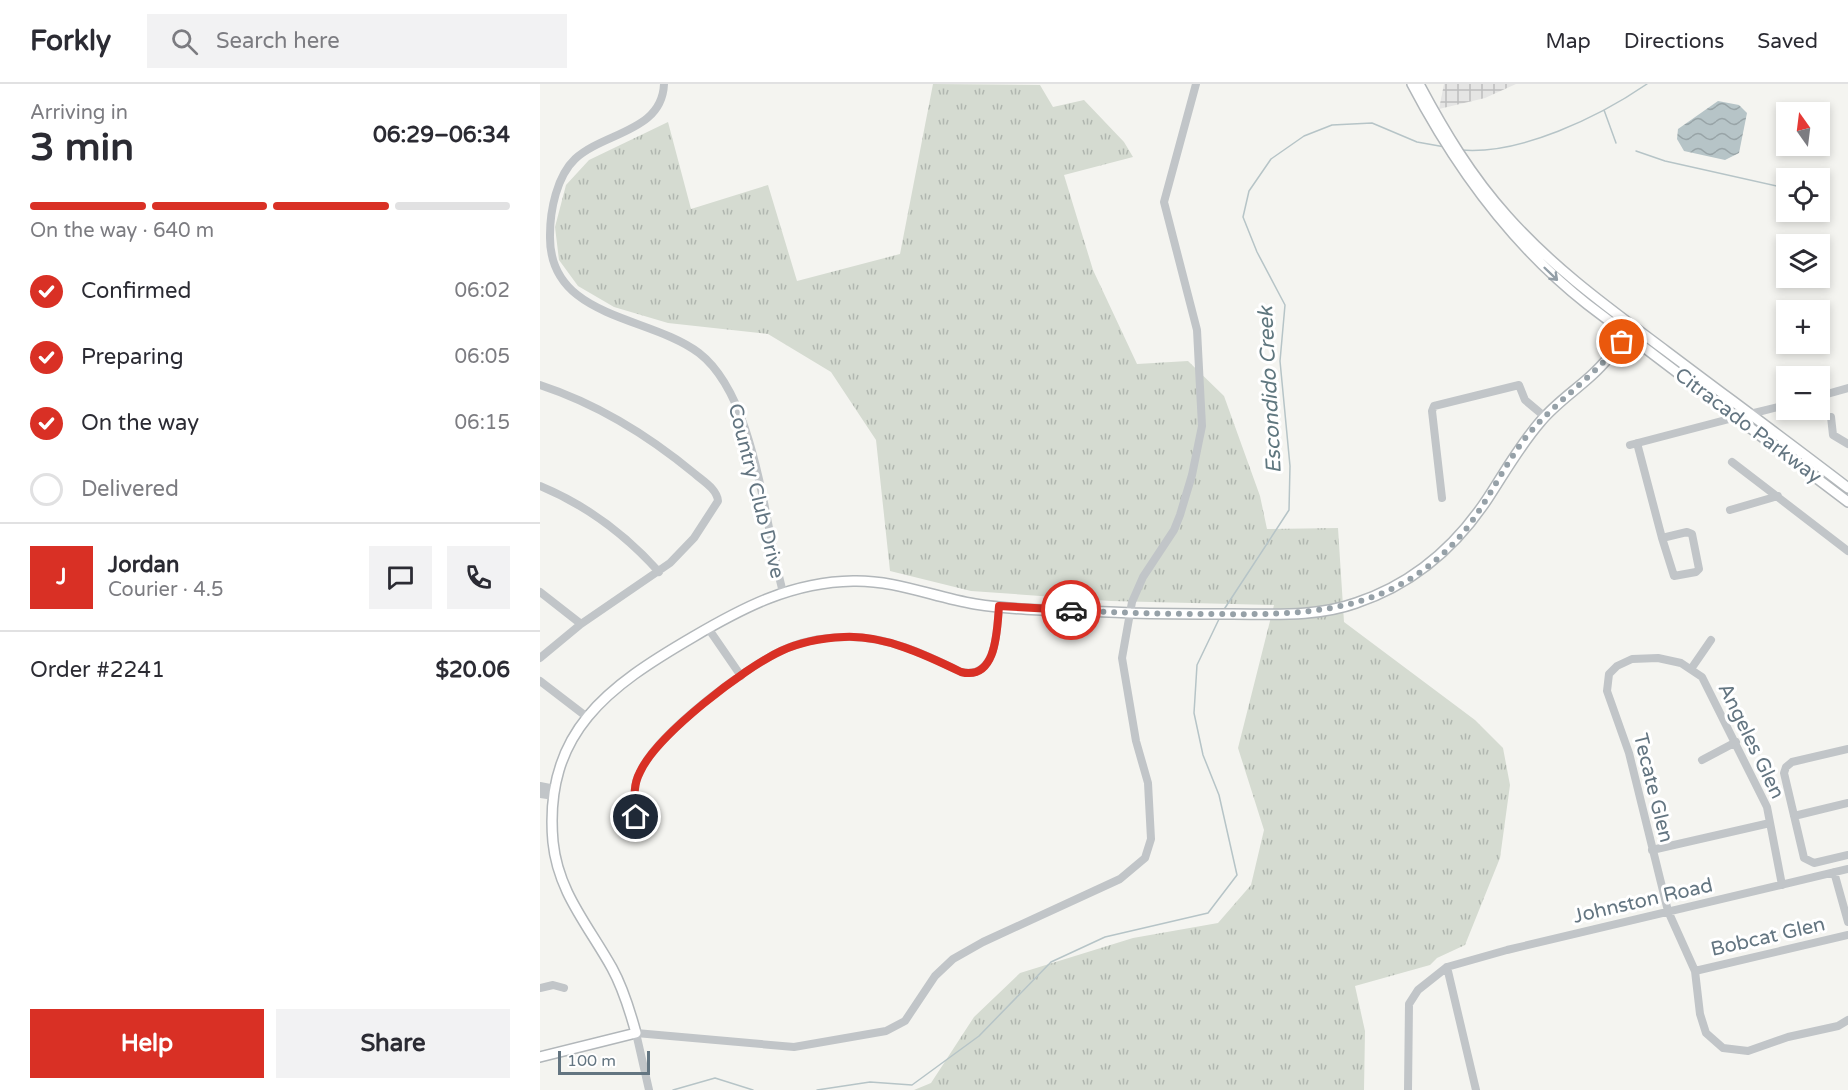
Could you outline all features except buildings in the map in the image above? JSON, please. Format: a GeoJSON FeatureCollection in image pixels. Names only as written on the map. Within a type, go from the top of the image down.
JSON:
{"type":"FeatureCollection","features":[{"type":"Feature","properties":{"kind":"main road","name":"Citracado Parkway"},"geometry":{"type":"LineString","coordinates":[[1412,84],[1439,129],[1488,199],[1546,269],[1628,335],[1848,502]]}},
{"type":"Feature","properties":{"kind":"main road","name":"Citracado Parkway"},"geometry":{"type":"LineString","coordinates":[[1419,84],[1439,129]]}},
{"type":"Feature","properties":{"kind":"main road","name":"Citracado Parkway"},"geometry":{"type":"LineString","coordinates":[[1488,199],[1545,255],[1634,327],[1848,488]]}},
{"type":"Feature","properties":{"kind":"main road"},"geometry":{"type":"LineString","coordinates":[[783,592],[826,582],[873,581],[908,586],[967,602],[999,606],[1152,614],[1326,611],[1353,604],[1407,580],[1455,542],[1489,497],[1526,438],[1544,416],[1602,365],[1634,327]]}},
{"type":"Feature","properties":{"kind":"main road"},"geometry":{"type":"LineString","coordinates":[[1737,417],[1745,416],[1762,429],[1769,429]]}},
{"type":"Feature","properties":{"kind":"main road","name":"Country Club Drive"},"geometry":{"type":"LineString","coordinates":[[636,1034],[615,974],[571,904],[561,880],[553,840],[555,793],[569,747],[587,717],[611,690],[627,677],[744,607],[783,592]]}},
{"type":"Feature","properties":{"kind":"main road"},"geometry":{"type":"LineString","coordinates":[[540,1058],[636,1034]]}},
{"type":"Feature","properties":{"kind":"street","name":"Country Club Drive"},"geometry":{"type":"LineString","coordinates":[[664,84],[664,92],[653,113],[639,125],[587,150],[574,160],[556,193],[550,221],[550,246],[555,266],[565,284],[593,306],[668,335],[699,353],[718,373],[741,416],[783,592]]}},
{"type":"Feature","properties":{"kind":"street"},"geometry":{"type":"LineString","coordinates":[[636,1034],[794,1047],[886,1031],[905,1022],[935,976],[953,959],[983,942],[1120,879],[1134,869],[1149,849],[1151,825],[1148,783],[1136,741],[1122,658],[1128,613],[1139,585],[1174,530],[1180,515],[1192,475],[1202,426],[1197,330],[1164,202],[1196,84]]}},
{"type":"Feature","properties":{"kind":"street"},"geometry":{"type":"LineString","coordinates":[[540,385],[595,407],[630,426],[671,454],[717,495],[716,506],[694,538],[659,572],[581,624],[540,658]]}},
{"type":"Feature","properties":{"kind":"street"},"geometry":{"type":"LineString","coordinates":[[1442,498],[1431,411],[1434,406],[1519,385],[1525,400],[1544,416]]}},
{"type":"Feature","properties":{"kind":"street"},"geometry":{"type":"LineString","coordinates":[[1830,393],[1848,388]]}},
{"type":"Feature","properties":{"kind":"street"},"geometry":{"type":"LineString","coordinates":[[1750,414],[1776,408]]}},
{"type":"Feature","properties":{"kind":"street"},"geometry":{"type":"LineString","coordinates":[[1662,538],[1687,532],[1692,534],[1699,569],[1696,572],[1674,576],[1662,538],[1634,444],[1737,417]]}},
{"type":"Feature","properties":{"kind":"street"},"geometry":{"type":"LineString","coordinates":[[1831,417],[1833,435],[1847,442]]}},
{"type":"Feature","properties":{"kind":"street"},"geometry":{"type":"LineString","coordinates":[[1732,462],[1848,551]]}},
{"type":"Feature","properties":{"kind":"street"},"geometry":{"type":"LineString","coordinates":[[540,486],[572,501],[600,519],[637,549],[659,572]]}},
{"type":"Feature","properties":{"kind":"street"},"geometry":{"type":"LineString","coordinates":[[1730,510],[1778,496]]}},
{"type":"Feature","properties":{"kind":"street"},"geometry":{"type":"LineString","coordinates":[[540,592],[581,624]]}},
{"type":"Feature","properties":{"kind":"street"},"geometry":{"type":"LineString","coordinates":[[636,817],[634,788],[647,759],[664,740],[741,676],[789,647],[846,636],[873,639],[961,672],[977,672],[991,658],[999,606]]}},
{"type":"Feature","properties":{"kind":"street"},"geometry":{"type":"LineString","coordinates":[[708,628],[741,676]]}},
{"type":"Feature","properties":{"kind":"street"},"geometry":{"type":"LineString","coordinates":[[1691,669],[1711,640]]}},
{"type":"Feature","properties":{"kind":"street","name":"Angeles Glen"},"geometry":{"type":"LineString","coordinates":[[1609,674],[1624,661],[1647,657],[1669,659],[1702,677],[1762,797],[1770,823],[1782,885]]}},
{"type":"Feature","properties":{"kind":"street","name":"Tecate Glen"},"geometry":{"type":"LineString","coordinates":[[1609,674],[1607,691],[1629,753],[1668,911],[1695,971],[1700,1014],[1706,1033],[1717,1044],[1732,1051],[1748,1051],[1788,1037],[1838,1026],[1848,1020]]}},
{"type":"Feature","properties":{"kind":"street"},"geometry":{"type":"LineString","coordinates":[[540,681],[587,717]]}},
{"type":"Feature","properties":{"kind":"street"},"geometry":{"type":"LineString","coordinates":[[1702,760],[1736,742]]}},
{"type":"Feature","properties":{"kind":"street"},"geometry":{"type":"LineString","coordinates":[[1848,749],[1792,762],[1786,767],[1785,780],[1804,858],[1807,862],[1814,863],[1848,855]]}},
{"type":"Feature","properties":{"kind":"street"},"geometry":{"type":"LineString","coordinates":[[540,786],[555,793]]}},
{"type":"Feature","properties":{"kind":"street"},"geometry":{"type":"LineString","coordinates":[[540,794],[555,793]]}},
{"type":"Feature","properties":{"kind":"street"},"geometry":{"type":"LineString","coordinates":[[1794,816],[1848,803]]}},
{"type":"Feature","properties":{"kind":"street"},"geometry":{"type":"LineString","coordinates":[[1652,850],[1770,823]]}},
{"type":"Feature","properties":{"kind":"street","name":"Johnston Road"},"geometry":{"type":"LineString","coordinates":[[1447,967],[1668,911],[1848,869]]}},
{"type":"Feature","properties":{"kind":"street"},"geometry":{"type":"LineString","coordinates":[[1834,872],[1848,922]]}},
{"type":"Feature","properties":{"kind":"street","name":"Bobcat Glen"},"geometry":{"type":"LineString","coordinates":[[1695,971],[1848,935]]}},
{"type":"Feature","properties":{"kind":"street"},"geometry":{"type":"LineString","coordinates":[[1408,1090],[1409,1004],[1418,990],[1447,967],[1476,1090]]}},
{"type":"Feature","properties":{"kind":"street"},"geometry":{"type":"LineString","coordinates":[[540,988],[553,985],[564,988]]}},
{"type":"Feature","properties":{"kind":"street","name":"Country Club Drive"},"geometry":{"type":"LineString","coordinates":[[636,1034],[649,1090]]}},
{"type":"Feature","properties":{"kind":"shaded area"},"geometry":{"type":"Polygon","coordinates":[[[1444,84],[1516,84],[1485,98],[1439,109],[1444,84]]]}},
{"type":"Feature","properties":{"kind":"green space"},"geometry":{"type":"Polygon","coordinates":[[[933,84],[1040,85],[1053,107],[1084,100],[1124,142],[1133,157],[1064,175],[1093,270],[1137,364],[1188,361],[1224,396],[1260,496],[1267,529],[1338,528],[1344,622],[1475,720],[1503,748],[1510,785],[1500,858],[1465,945],[1437,958],[1430,965],[1355,986],[1365,1031],[1364,1090],[914,1090],[931,1083],[974,1017],[1020,973],[1133,938],[1218,923],[1251,885],[1264,830],[1238,748],[1274,605],[1111,601],[971,591],[890,571],[876,440],[831,372],[768,334],[668,323],[614,307],[578,286],[559,260],[555,227],[566,185],[589,160],[668,122],[691,209],[768,185],[797,281],[900,254],[933,84]]]}},
{"type":"Feature","properties":{"kind":"water"},"geometry":{"type":"Polygon","coordinates":[[[1718,101],[1739,105],[1747,113],[1739,153],[1725,160],[1684,151],[1677,139],[1678,129],[1718,101]]]}},
{"type":"Feature","properties":{"kind":"waterway","name":"Escondido Creek"},"geometry":{"type":"LineString","coordinates":[[1461,150],[1484,150],[1533,140],[1583,121],[1647,84]]}},
{"type":"Feature","properties":{"kind":"waterway"},"geometry":{"type":"LineString","coordinates":[[1604,110],[1616,143]]}},
{"type":"Feature","properties":{"kind":"waterway","name":"Escondido Creek"},"geometry":{"type":"LineString","coordinates":[[1223,611],[1289,510],[1290,466],[1280,361],[1285,305],[1257,252],[1243,217],[1249,191],[1271,159],[1304,136],[1332,125],[1372,123],[1417,142],[1445,147]]}},
{"type":"Feature","properties":{"kind":"waterway"},"geometry":{"type":"LineString","coordinates":[[1636,151],[1665,161],[1776,186]]}},
{"type":"Feature","properties":{"kind":"waterway","name":"Escondido Creek"},"geometry":{"type":"LineString","coordinates":[[817,1090],[870,1082],[912,1085],[979,1036],[1051,962],[1105,937],[1208,913],[1237,875],[1219,795],[1203,755],[1194,713],[1197,665],[1220,617]]}},
{"type":"Feature","properties":{"kind":"waterway","name":"Escondido Creek"},"geometry":{"type":"LineString","coordinates":[[673,1090],[715,1078],[753,1090]]}},
{"type":"Feature","properties":{"kind":"way so far"},"geometry":{"type":"LineString","coordinates":[[1071,610],[1152,614],[1303,614],[1353,604],[1380,594],[1429,566],[1455,542],[1489,497],[1505,468],[1526,438],[1544,416],[1590,377],[1622,342]]}},
{"type":"Feature","properties":{"kind":"route"},"geometry":{"type":"LineString","coordinates":[[636,817],[634,793],[636,780],[651,753],[718,693],[780,651],[829,638],[865,637],[889,643],[961,672],[972,673],[985,668],[991,658],[999,606],[1071,610]]}}]}
